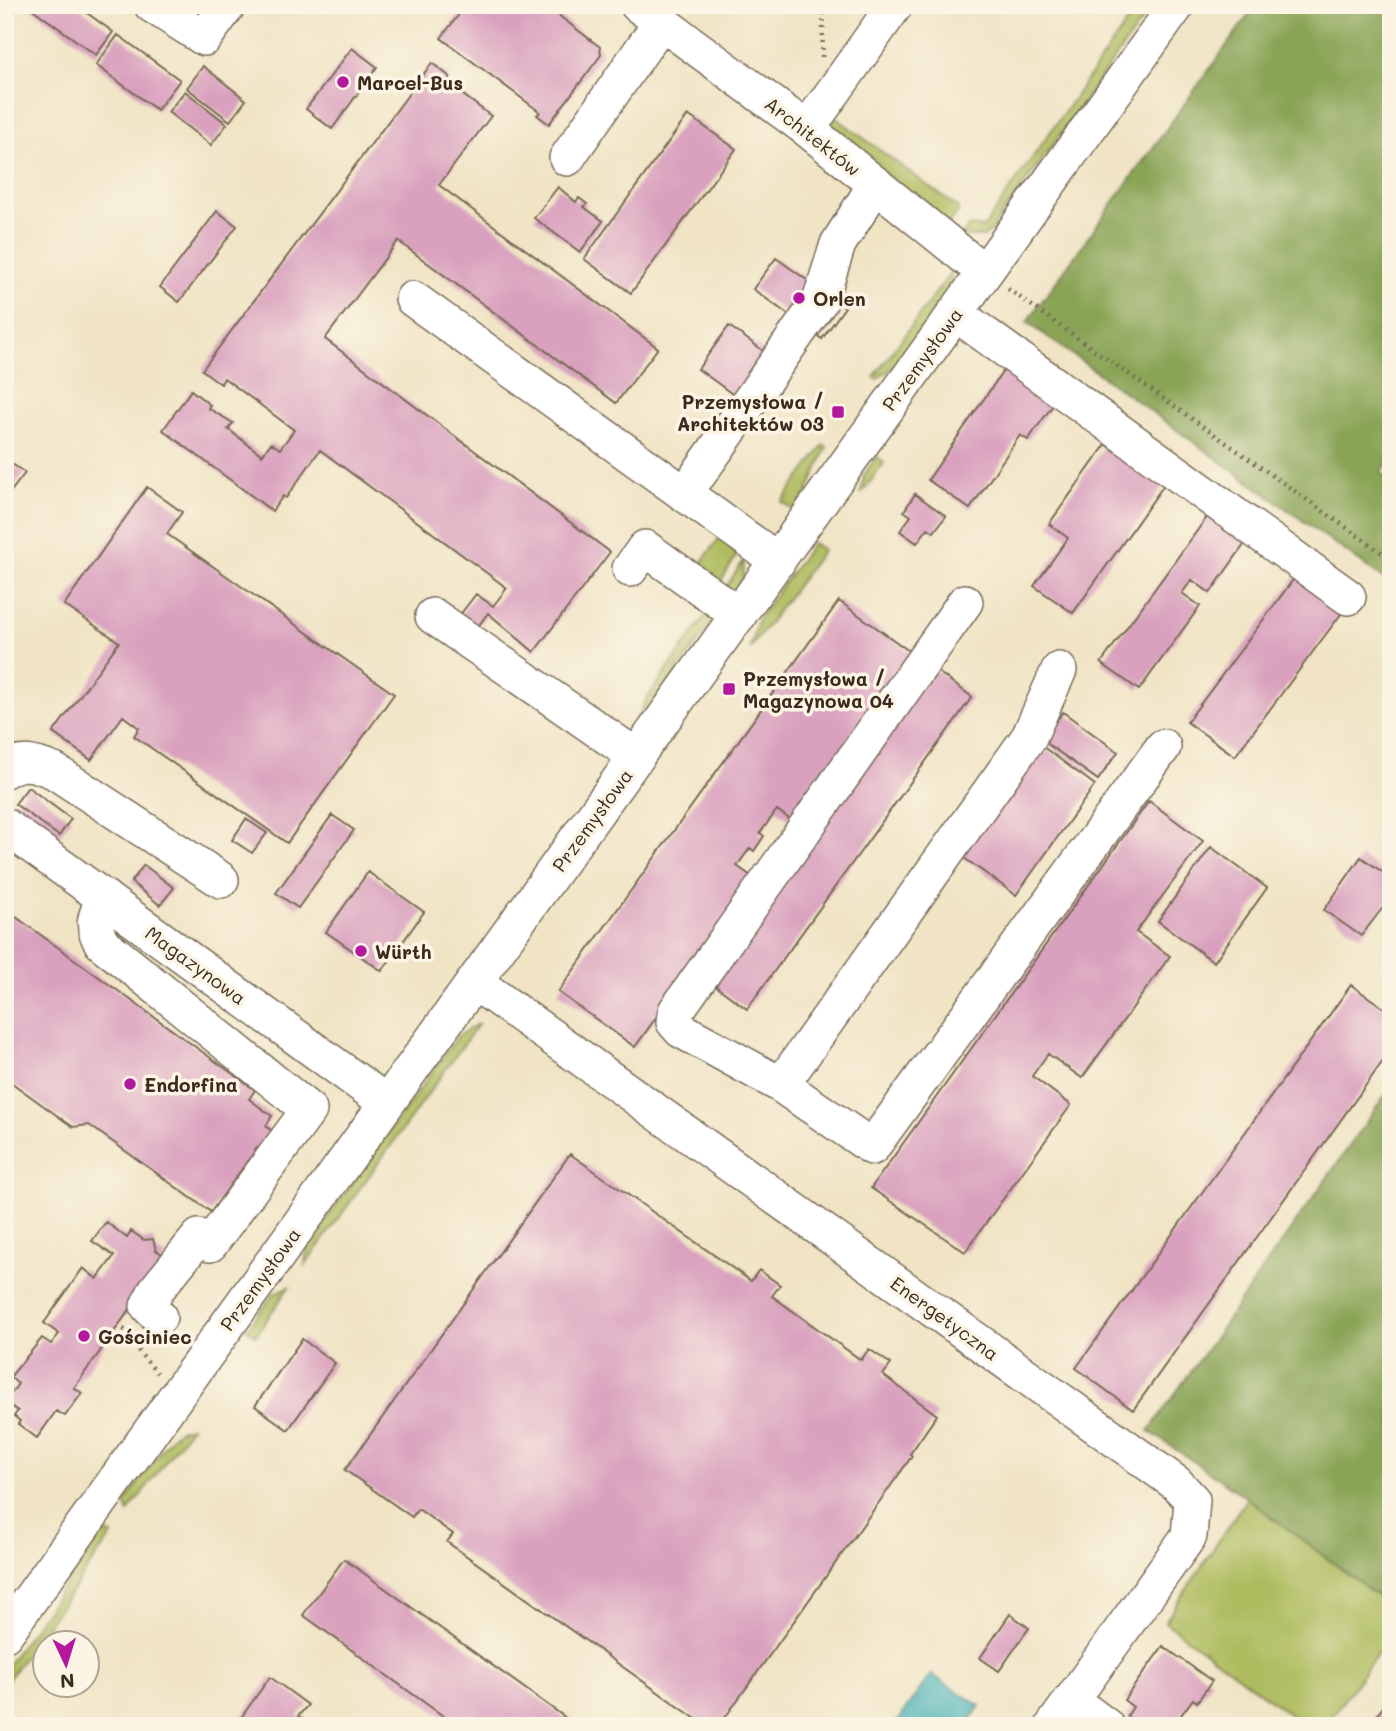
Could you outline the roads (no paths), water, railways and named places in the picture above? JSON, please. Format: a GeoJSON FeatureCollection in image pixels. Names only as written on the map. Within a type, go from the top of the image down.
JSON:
{"type":"FeatureCollection","features":[{"type":"Feature","properties":{"kind":"street"},"geometry":{"type":"LineString","coordinates":[[152,5],[204,38],[228,5]]}},
{"type":"Feature","properties":{"kind":"street"},"geometry":{"type":"LineString","coordinates":[[807,129],[895,5]]}},
{"type":"Feature","properties":{"kind":"street","name":"Przemysłowa"},"geometry":{"type":"LineString","coordinates":[[5,1634],[476,983],[1177,5]]}},
{"type":"Feature","properties":{"kind":"street"},"geometry":{"type":"LineString","coordinates":[[567,158],[649,14]]}},
{"type":"Feature","properties":{"kind":"street","name":"Architektów"},"geometry":{"type":"LineString","coordinates":[[649,14],[807,129],[984,272]]}},
{"type":"Feature","properties":{"kind":"street"},"geometry":{"type":"LineString","coordinates":[[698,475],[820,301],[838,244],[876,184]]}},
{"type":"Feature","properties":{"kind":"street"},"geometry":{"type":"LineString","coordinates":[[413,299],[778,561]]}},
{"type":"Feature","properties":{"kind":"street"},"geometry":{"type":"LineString","coordinates":[[955,313],[1348,597]]}},
{"type":"Feature","properties":{"kind":"street"},"geometry":{"type":"LineString","coordinates":[[630,569],[645,548],[739,615]]}},
{"type":"Feature","properties":{"kind":"street"},"geometry":{"type":"LineString","coordinates":[[965,602],[677,1011],[674,1022],[681,1030],[781,1085],[872,1147],[1163,747]]}},
{"type":"Feature","properties":{"kind":"street"},"geometry":{"type":"LineString","coordinates":[[433,616],[637,757]]}},
{"type":"Feature","properties":{"kind":"street"},"geometry":{"type":"LineString","coordinates":[[781,1085],[1029,737],[1059,670]]}},
{"type":"Feature","properties":{"kind":"street"},"geometry":{"type":"LineString","coordinates":[[5,770],[16,762],[34,763],[54,771],[220,880]]}},
{"type":"Feature","properties":{"kind":"street","name":"Magazynowa"},"geometry":{"type":"LineString","coordinates":[[5,826],[387,1103]]}},
{"type":"Feature","properties":{"kind":"street"},"geometry":{"type":"LineString","coordinates":[[105,898],[94,922],[95,932],[102,943],[309,1111],[205,1241],[156,1290],[148,1306],[159,1317]]}},
{"type":"Feature","properties":{"kind":"street","name":"Energetyczna"},"geometry":{"type":"LineString","coordinates":[[476,983],[1176,1483],[1192,1500],[1189,1536],[1062,1713]]}},
{"type":"Feature","properties":{"kind":"street"},"geometry":{"type":"LineString","coordinates":[[1062,1713],[1106,1726]]}},
{"type":"Feature","properties":{"kind":"water"},"geometry":{"type":"Polygon","coordinates":[[[931,1674],[980,1706],[966,1726],[894,1726],[931,1674]]]}},
{"type":"Feature","properties":{"kind":"place","name":"Marcel-Bus"},"geometry":{"type":"Point","coordinates":[343,82]}},
{"type":"Feature","properties":{"kind":"place","name":"Orlen"},"geometry":{"type":"Point","coordinates":[799,298]}},
{"type":"Feature","properties":{"kind":"place","name":"Przemysłowa / Architektów 03"},"geometry":{"type":"Point","coordinates":[838,412]}},
{"type":"Feature","properties":{"kind":"place","name":"Przemysłowa / Magazynowa 04"},"geometry":{"type":"Point","coordinates":[729,689]}},
{"type":"Feature","properties":{"kind":"place","name":"Würth"},"geometry":{"type":"Point","coordinates":[361,951]}},
{"type":"Feature","properties":{"kind":"place","name":"Endorfina"},"geometry":{"type":"Point","coordinates":[130,1084]}},
{"type":"Feature","properties":{"kind":"place","name":"Gościniec"},"geometry":{"type":"Point","coordinates":[84,1336]}}]}
